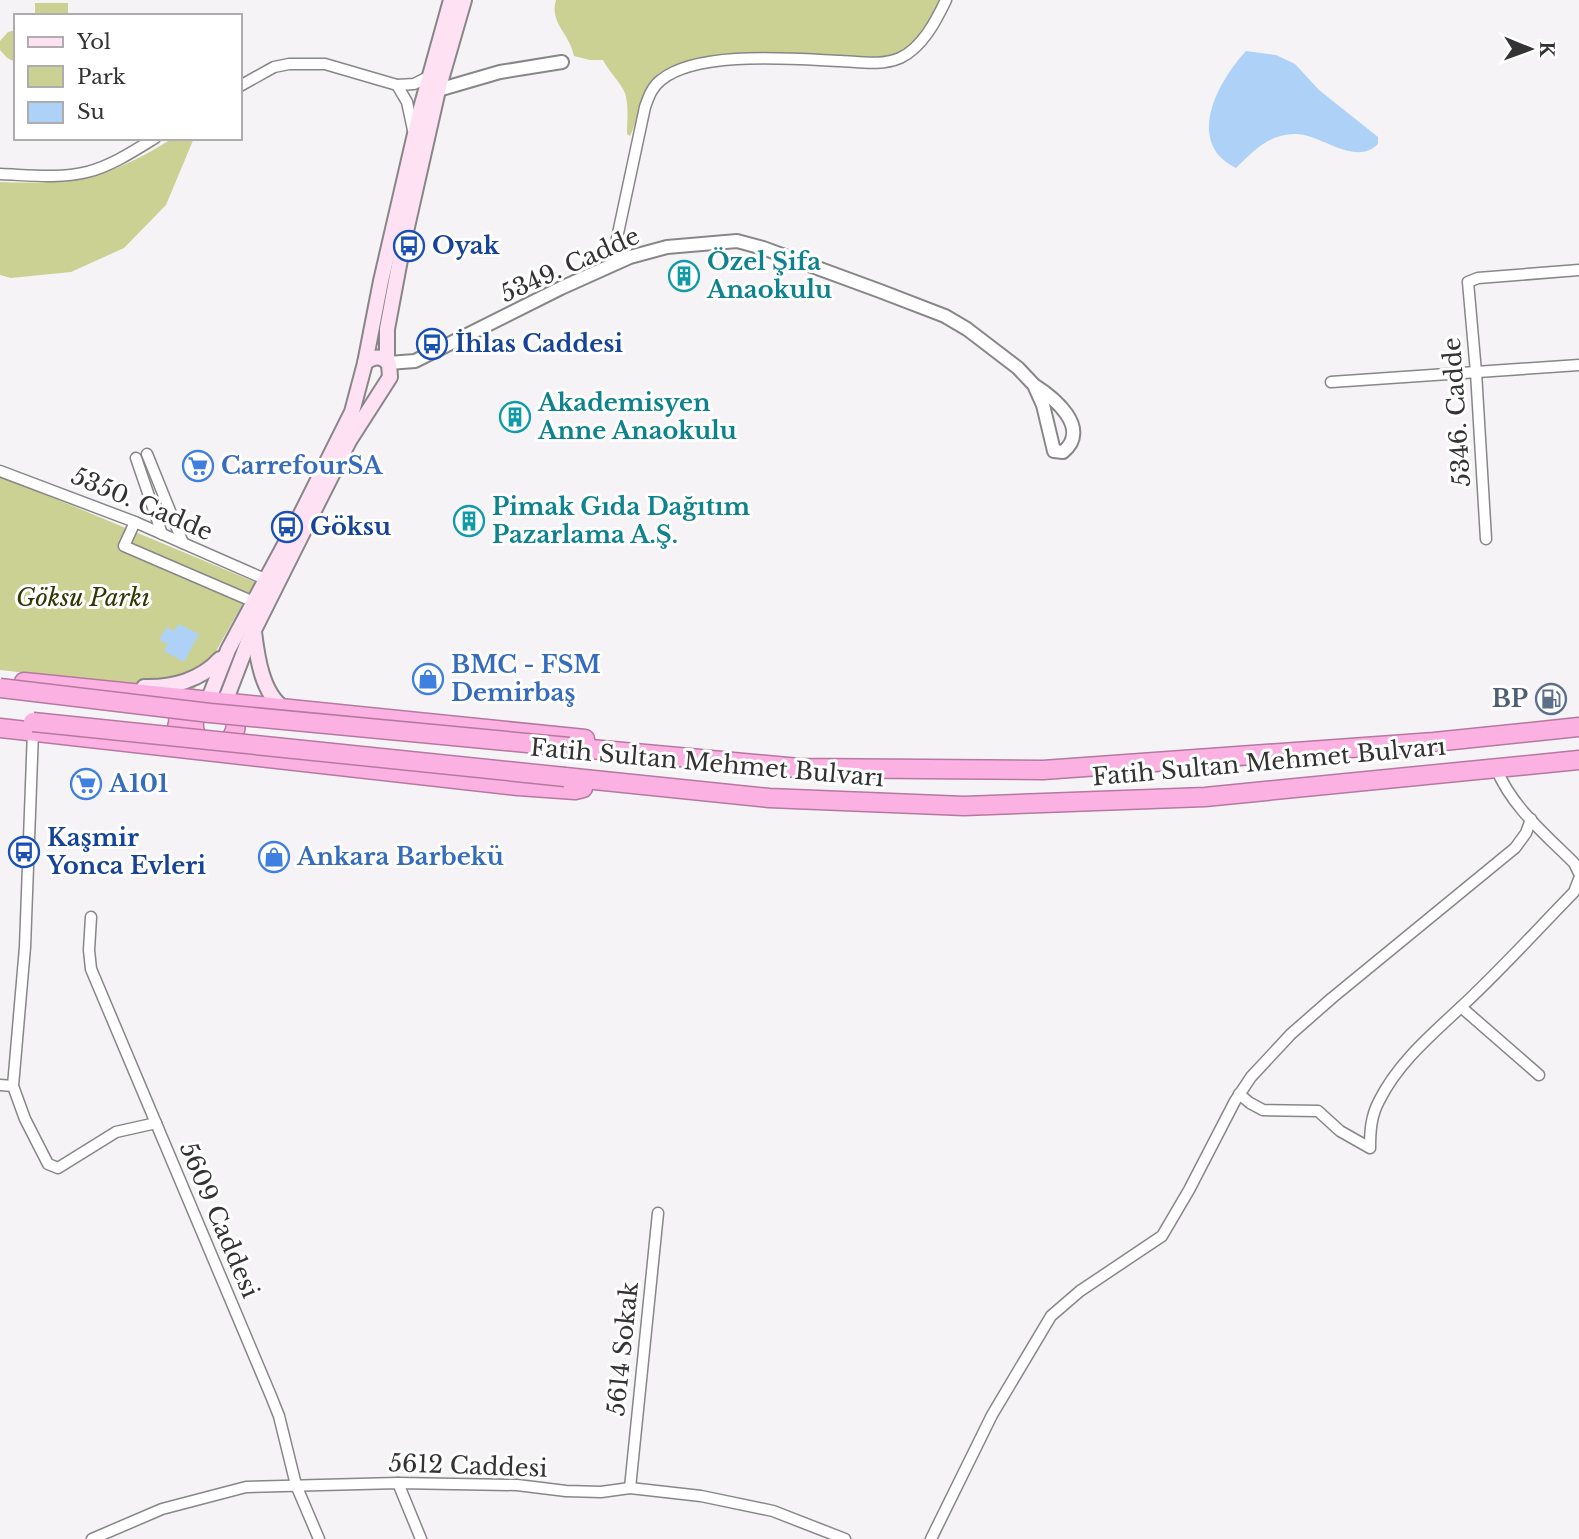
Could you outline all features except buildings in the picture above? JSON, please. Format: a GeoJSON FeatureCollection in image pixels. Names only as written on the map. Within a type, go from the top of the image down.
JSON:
{"type":"FeatureCollection","features":[{"type":"Feature","properties":{"kind":"highway"},"geometry":{"type":"LineString","coordinates":[[0,680],[580,737],[617,752]]}},
{"type":"Feature","properties":{"kind":"highway","name":"Fatih Sultan Mehmet Bulvarı"},"geometry":{"type":"LineString","coordinates":[[0,688],[210,713],[799,768],[1043,770],[1434,742],[1579,727]]}},
{"type":"Feature","properties":{"kind":"highway"},"geometry":{"type":"LineString","coordinates":[[160,745],[170,740],[179,724],[177,708],[166,696]]}},
{"type":"Feature","properties":{"kind":"highway"},"geometry":{"type":"LineString","coordinates":[[210,750],[193,730],[193,723],[195,716],[216,702]]}},
{"type":"Feature","properties":{"kind":"highway"},"geometry":{"type":"LineString","coordinates":[[210,750],[232,738],[236,725],[235,718],[216,702]]}},
{"type":"Feature","properties":{"kind":"highway"},"geometry":{"type":"LineString","coordinates":[[264,757],[254,744],[252,729],[258,716],[279,708]]}},
{"type":"Feature","properties":{"kind":"highway","name":"Fatih Sultan Mehmet Bulvarı"},"geometry":{"type":"LineString","coordinates":[[0,719],[769,798],[964,806],[1205,797],[1579,760]]}},
{"type":"Feature","properties":{"kind":"highway"},"geometry":{"type":"LineString","coordinates":[[0,728],[575,790],[613,782]]}},
{"type":"Feature","properties":{"kind":"main road"},"geometry":{"type":"LineString","coordinates":[[216,702],[388,370],[387,329],[392,296],[438,90],[435,73],[451,0]]}},
{"type":"Feature","properties":{"kind":"main road"},"geometry":{"type":"LineString","coordinates":[[71,687],[158,688],[209,671],[228,650],[267,580],[352,412],[414,138],[435,73],[464,0]]}},
{"type":"Feature","properties":{"kind":"main road"},"geometry":{"type":"LineString","coordinates":[[363,368],[378,357],[388,370]]}},
{"type":"Feature","properties":{"kind":"main road"},"geometry":{"type":"LineString","coordinates":[[363,368],[367,381],[375,385],[388,370]]}},
{"type":"Feature","properties":{"kind":"main road"},"geometry":{"type":"LineString","coordinates":[[254,631],[256,652],[270,693],[279,708]]}},
{"type":"Feature","properties":{"kind":"main road"},"geometry":{"type":"LineString","coordinates":[[216,702],[228,650]]}},
{"type":"Feature","properties":{"kind":"street"},"geometry":{"type":"LineString","coordinates":[[616,264],[617,238],[645,107],[649,93],[663,79],[695,64],[725,60],[872,63],[890,61],[908,53],[919,43],[946,0]]}},
{"type":"Feature","properties":{"kind":"street"},"geometry":{"type":"LineString","coordinates":[[438,90],[500,72],[562,62]]}},
{"type":"Feature","properties":{"kind":"street"},"geometry":{"type":"LineString","coordinates":[[242,85],[274,67],[307,63],[325,64],[397,85],[414,84],[435,73]]}},
{"type":"Feature","properties":{"kind":"street"},"geometry":{"type":"LineString","coordinates":[[397,85],[407,102],[414,138]]}},
{"type":"Feature","properties":{"kind":"street"},"geometry":{"type":"LineString","coordinates":[[0,174],[60,176],[88,172],[103,167],[151,140]]}},
{"type":"Feature","properties":{"kind":"street","name":"5349. Cadde"},"geometry":{"type":"LineString","coordinates":[[388,370],[415,361],[561,288],[646,251],[737,241],[752,244],[945,316],[997,351],[1034,385],[1052,396],[1069,417],[1072,437],[1070,446],[1063,452],[1054,451],[1043,405],[1034,385]]}},
{"type":"Feature","properties":{"kind":"street","name":"5346. Cadde"},"geometry":{"type":"LineString","coordinates":[[1486,539],[1468,282],[1478,278],[1579,270]]}},
{"type":"Feature","properties":{"kind":"street"},"geometry":{"type":"LineString","coordinates":[[1331,382],[1579,365]]}},
{"type":"Feature","properties":{"kind":"street"},"geometry":{"type":"LineString","coordinates":[[147,454],[183,543]]}},
{"type":"Feature","properties":{"kind":"street"},"geometry":{"type":"LineString","coordinates":[[136,458],[162,534]]}},
{"type":"Feature","properties":{"kind":"street","name":"5350. Cadde"},"geometry":{"type":"LineString","coordinates":[[0,471],[135,522],[267,580]]}},
{"type":"Feature","properties":{"kind":"street"},"geometry":{"type":"LineString","coordinates":[[135,522],[124,546],[254,602]]}},
{"type":"Feature","properties":{"kind":"street"},"geometry":{"type":"LineString","coordinates":[[33,731],[26,902],[13,1086],[40,1148],[52,1167],[58,1168],[116,1132],[156,1123]]}},
{"type":"Feature","properties":{"kind":"street"},"geometry":{"type":"LineString","coordinates":[[1496,768],[1503,785],[1531,819],[1574,863],[1579,873]]}},
{"type":"Feature","properties":{"kind":"street"},"geometry":{"type":"LineString","coordinates":[[931,1539],[992,1415],[1051,1316],[1080,1292],[1162,1236],[1251,1077],[1292,1034],[1332,998],[1515,848],[1526,833],[1531,819]]}},
{"type":"Feature","properties":{"kind":"street"},"geometry":{"type":"LineString","coordinates":[[1240,1094],[1263,1110],[1318,1111],[1340,1131],[1370,1148],[1370,1126],[1374,1112],[1391,1079],[1427,1038],[1574,892],[1579,879]]}},
{"type":"Feature","properties":{"kind":"street","name":"5609 Caddesi"},"geometry":{"type":"LineString","coordinates":[[91,917],[91,969],[279,1416],[296,1485],[318,1539]]}},
{"type":"Feature","properties":{"kind":"street"},"geometry":{"type":"LineString","coordinates":[[1461,1007],[1539,1075]]}},
{"type":"Feature","properties":{"kind":"street"},"geometry":{"type":"LineString","coordinates":[[0,1085],[13,1086]]}},
{"type":"Feature","properties":{"kind":"street","name":"5614 Sokak"},"geometry":{"type":"LineString","coordinates":[[630,1488],[658,1213]]}},
{"type":"Feature","properties":{"kind":"street"},"geometry":{"type":"LineString","coordinates":[[398,1483],[421,1539]]}},
{"type":"Feature","properties":{"kind":"street","name":"5612 Caddesi"},"geometry":{"type":"LineString","coordinates":[[92,1539],[162,1509],[246,1487],[398,1483],[517,1485],[578,1491],[630,1488],[701,1496],[773,1511],[845,1539]]}},
{"type":"Feature","properties":{"kind":"green space"},"geometry":{"type":"Polygon","coordinates":[[[556,0],[939,0],[917,37],[904,49],[889,57],[875,59],[819,54],[741,54],[690,60],[669,67],[649,84],[630,136],[627,134],[627,103],[623,89],[603,60],[574,56],[555,15],[556,0]]]}},
{"type":"Feature","properties":{"kind":"green space"},"geometry":{"type":"Polygon","coordinates":[[[35,3],[68,3],[68,14],[35,14],[35,3]]]}},
{"type":"Feature","properties":{"kind":"green space"},"geometry":{"type":"Polygon","coordinates":[[[14,30],[14,61],[0,50],[0,41],[8,32],[14,30]]]}},
{"type":"Feature","properties":{"kind":"green space"},"geometry":{"type":"Polygon","coordinates":[[[170,140],[193,140],[166,205],[124,248],[71,272],[11,278],[0,275],[0,182],[49,182],[91,176],[151,151],[170,140]]]}},
{"type":"Feature","properties":{"kind":"green space","name":"Göksu Parkı"},"geometry":{"type":"Polygon","coordinates":[[[0,477],[255,582],[193,692],[0,670],[0,477]]]}},
{"type":"Feature","properties":{"kind":"water"},"geometry":{"type":"Polygon","coordinates":[[[1246,51],[1276,55],[1295,64],[1319,90],[1378,137],[1378,144],[1369,150],[1349,151],[1306,135],[1296,134],[1270,140],[1236,168],[1220,157],[1212,143],[1209,128],[1211,111],[1225,78],[1246,51]]]}},
{"type":"Feature","properties":{"kind":"water"},"geometry":{"type":"Polygon","coordinates":[[[179,624],[199,634],[184,662],[164,651],[168,644],[159,640],[167,627],[174,631],[179,624]]]}},
{"type":"Feature","properties":{"kind":"place","name":"Oyak"},"geometry":{"type":"Point","coordinates":[409,246]}},
{"type":"Feature","properties":{"kind":"place","name":"Özel Şifa Anaokulu"},"geometry":{"type":"Point","coordinates":[684,276]}},
{"type":"Feature","properties":{"kind":"place","name":"İhlas Caddesi"},"geometry":{"type":"Point","coordinates":[432,344]}},
{"type":"Feature","properties":{"kind":"place","name":"Akademisyen Anne Anaokulu"},"geometry":{"type":"Point","coordinates":[515,417]}},
{"type":"Feature","properties":{"kind":"place","name":"CarrefourSA"},"geometry":{"type":"Point","coordinates":[198,466]}},
{"type":"Feature","properties":{"kind":"place","name":"Pimak Gıda Dağıtım Pazarlama A.Ş."},"geometry":{"type":"Point","coordinates":[469,521]}},
{"type":"Feature","properties":{"kind":"place","name":"Göksu"},"geometry":{"type":"Point","coordinates":[287,527]}},
{"type":"Feature","properties":{"kind":"place","name":"BMC - FSM Demirbaş"},"geometry":{"type":"Point","coordinates":[428,679]}},
{"type":"Feature","properties":{"kind":"place","name":"BP"},"geometry":{"type":"Point","coordinates":[1551,699]}},
{"type":"Feature","properties":{"kind":"place","name":"A101"},"geometry":{"type":"Point","coordinates":[86,784]}},
{"type":"Feature","properties":{"kind":"place","name":"Kaşmir Yonca Evleri"},"geometry":{"type":"Point","coordinates":[24,852]}},
{"type":"Feature","properties":{"kind":"place","name":"Ankara Barbekü"},"geometry":{"type":"Point","coordinates":[274,857]}}]}
